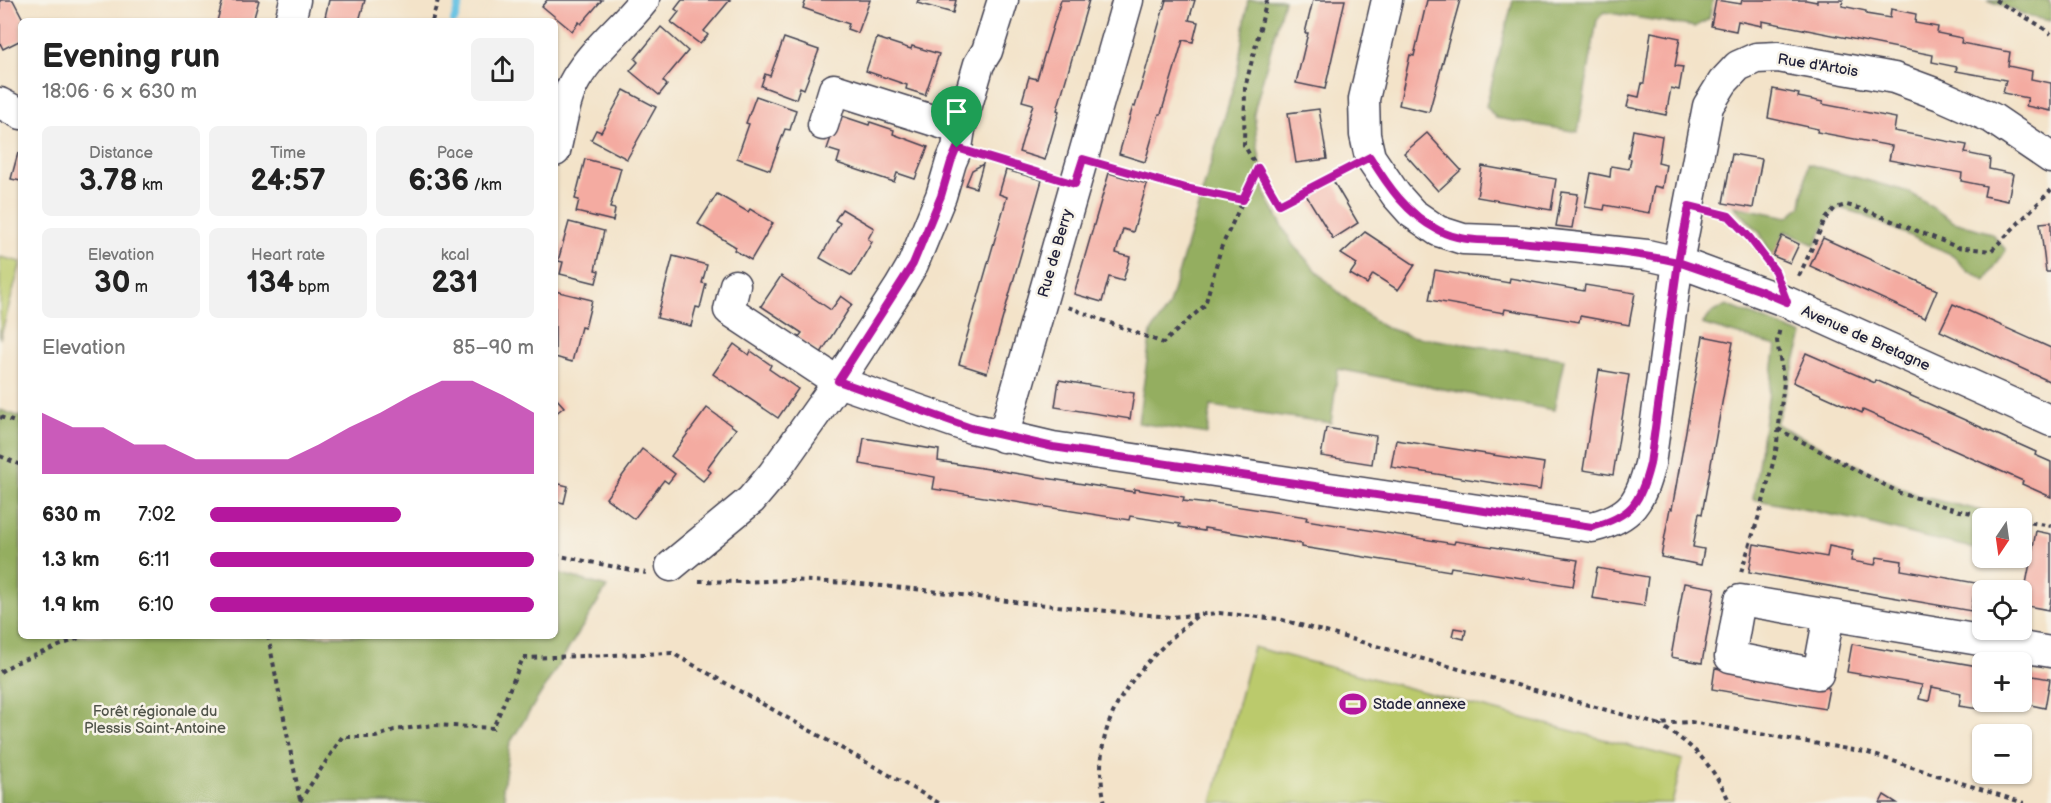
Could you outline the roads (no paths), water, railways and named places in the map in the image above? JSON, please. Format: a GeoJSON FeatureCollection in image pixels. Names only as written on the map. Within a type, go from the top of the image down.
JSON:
{"type":"FeatureCollection","features":[{"type":"Feature","properties":{"kind":"street"},"geometry":{"type":"LineString","coordinates":[[291,18],[295,0]]}},
{"type":"Feature","properties":{"kind":"street"},"geometry":{"type":"LineString","coordinates":[[558,139],[569,96],[576,79],[596,52],[644,0]]}},
{"type":"Feature","properties":{"kind":"street"},"geometry":{"type":"LineString","coordinates":[[671,566],[750,500],[773,474],[838,381],[913,264],[941,196],[979,64],[987,51],[1003,0]]}},
{"type":"Feature","properties":{"kind":"street","name":"Rue de Berry"},"geometry":{"type":"LineString","coordinates":[[1003,437],[1128,0]]}},
{"type":"Feature","properties":{"kind":"street","name":"Avenue de Bretagne"},"geometry":{"type":"LineString","coordinates":[[1388,0],[1364,99],[1365,135],[1370,157],[1396,195],[1412,213],[1438,231],[1455,237],[1487,242],[1515,242],[1647,255],[1678,262],[1759,290],[2051,421]]}},
{"type":"Feature","properties":{"kind":"street","name":"Rue d'Artois"},"geometry":{"type":"LineString","coordinates":[[735,285],[729,310],[838,381],[971,428],[1053,447],[1592,527],[1618,519],[1631,508],[1641,495],[1646,480],[1678,262],[1708,106],[1723,82],[1738,66],[1756,58],[1778,57],[1894,78],[1992,118],[2051,158]]}},
{"type":"Feature","properties":{"kind":"street"},"geometry":{"type":"LineString","coordinates":[[823,125],[834,89],[959,138]]}},
{"type":"Feature","properties":{"kind":"street"},"geometry":{"type":"LineString","coordinates":[[0,103],[18,112]]}},
{"type":"Feature","properties":{"kind":"street"},"geometry":{"type":"LineString","coordinates":[[1830,615],[1818,674],[1730,657],[1740,600],[1830,615],[2051,652]]}},
{"type":"Feature","properties":{"kind":"waterway"},"geometry":{"type":"LineString","coordinates":[[455,18],[461,0]]}},
{"type":"Feature","properties":{"kind":"place","name":"Stade annexe"},"geometry":{"type":"Point","coordinates":[1353,704]}},
{"type":"Feature","properties":{"kind":"park label","name":"Forêt régionale du Plessis Saint-Antoine"},"geometry":{"type":"Point","coordinates":[155,720]}}]}
